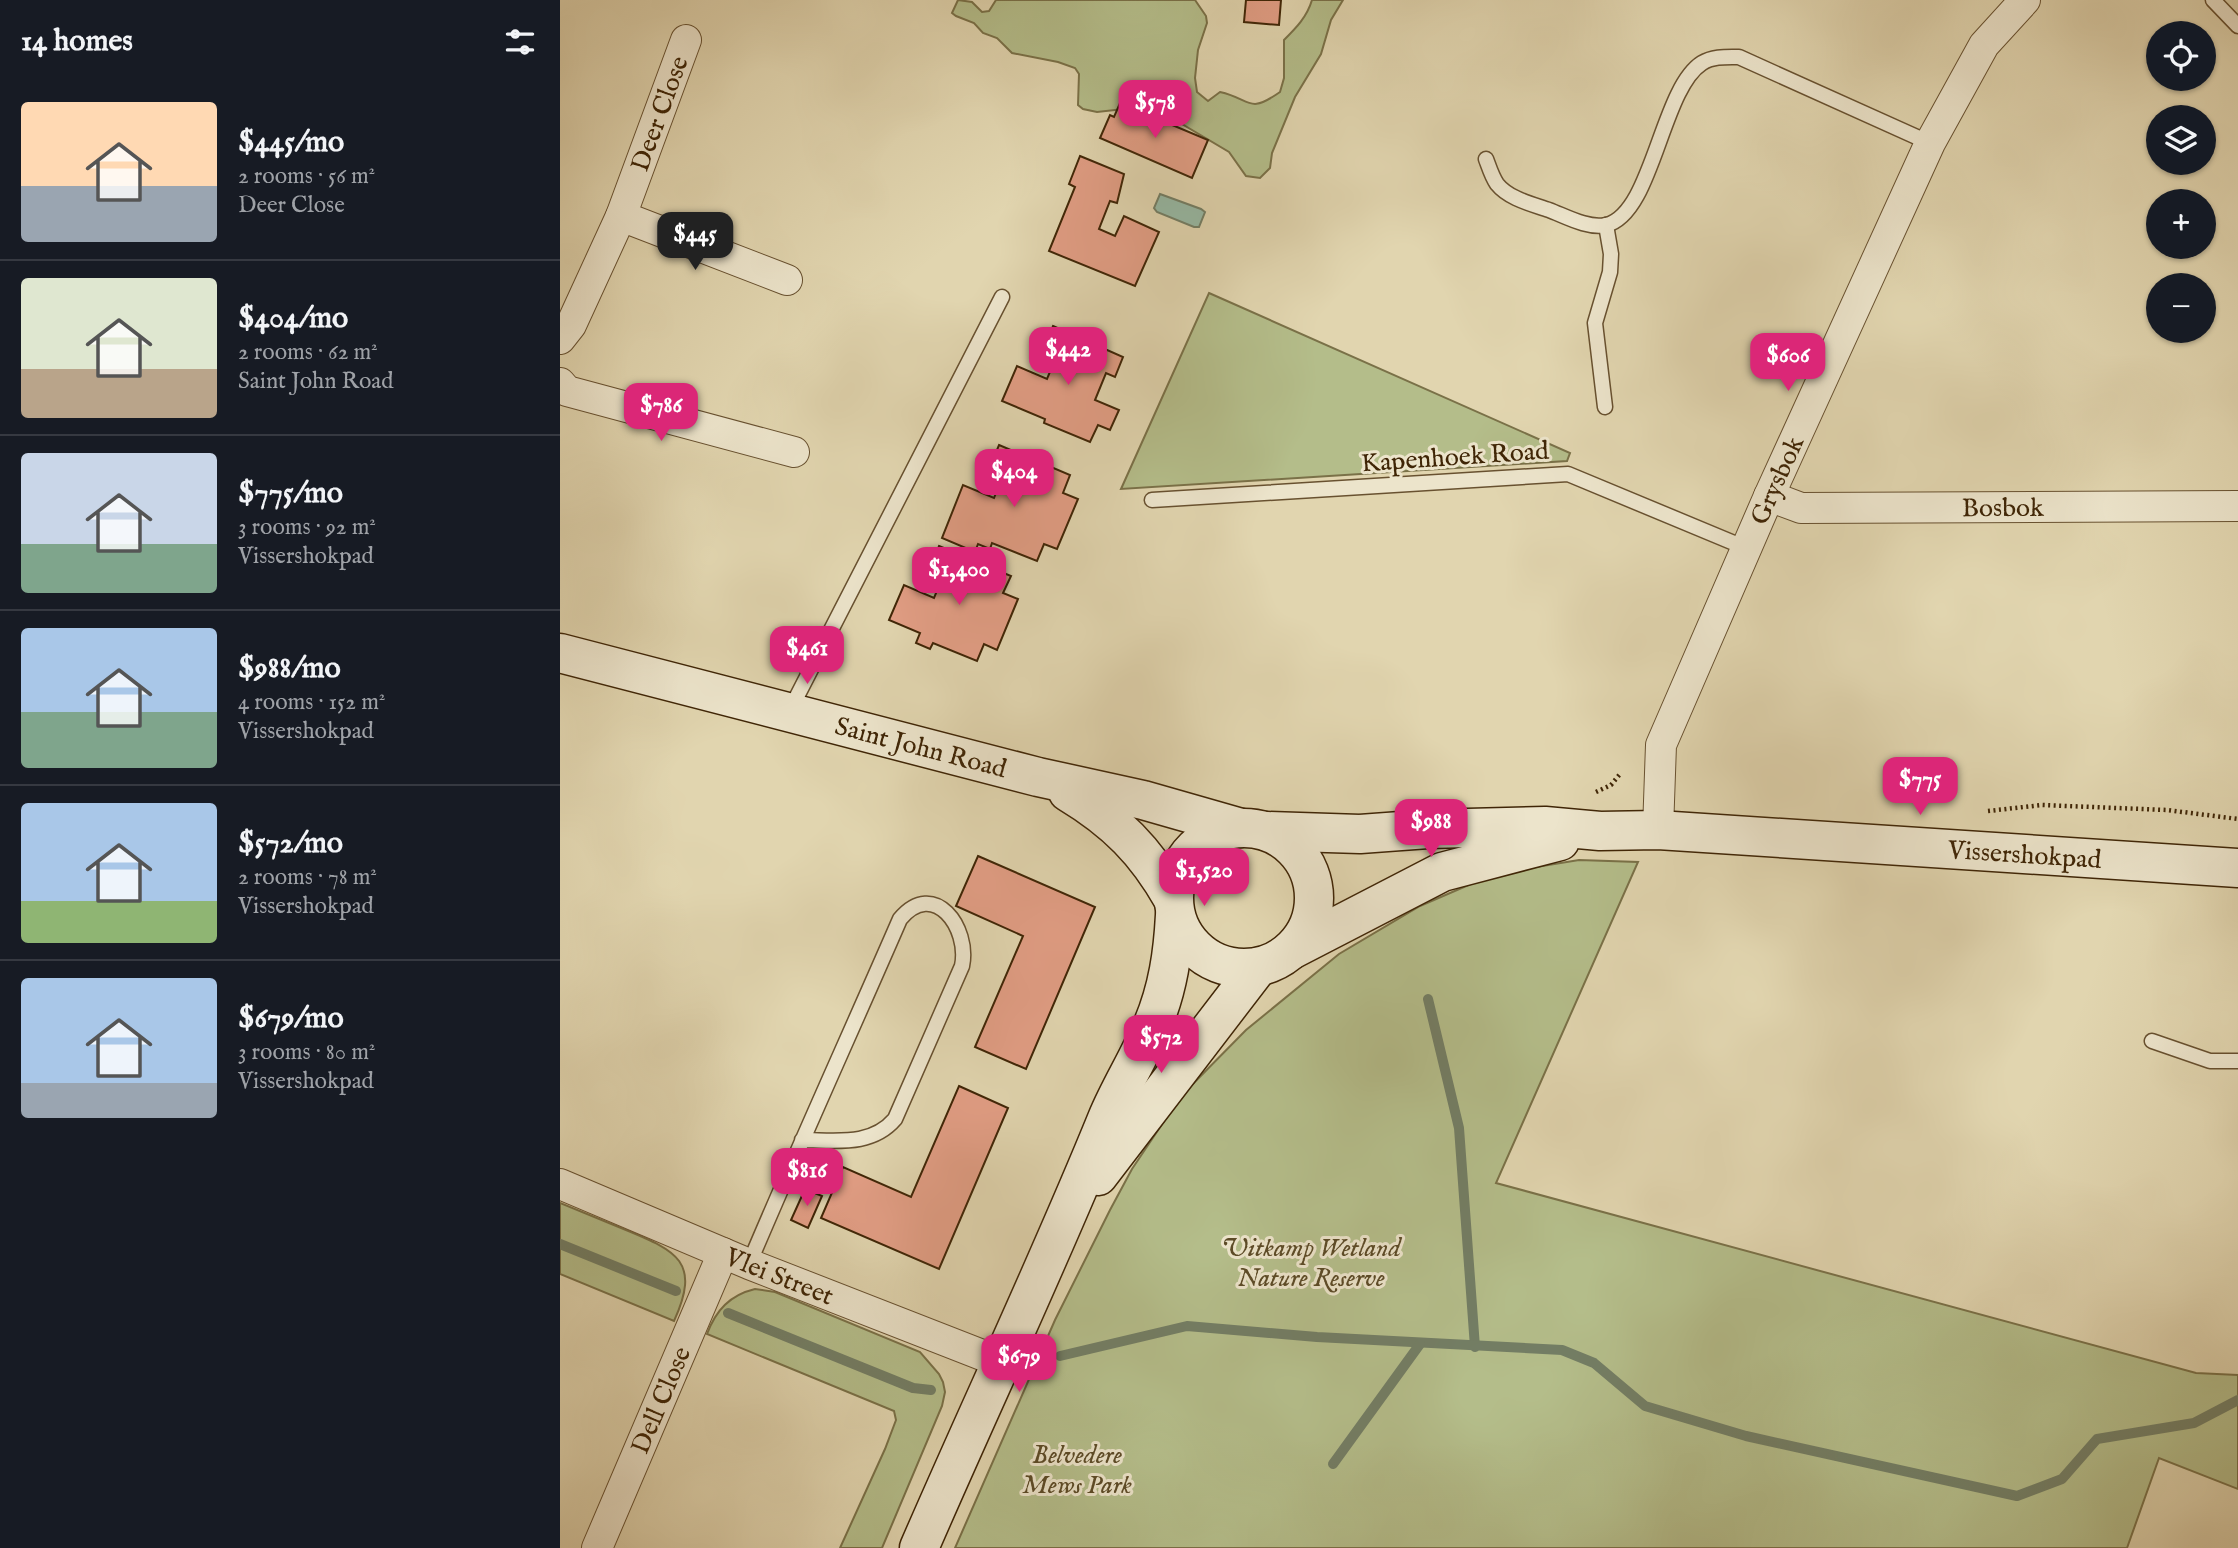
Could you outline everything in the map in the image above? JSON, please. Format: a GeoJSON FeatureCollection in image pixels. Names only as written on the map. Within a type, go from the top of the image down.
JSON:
{"type":"FeatureCollection","features":[{"type":"Feature","properties":{"kind":"main road","name":"Saint John Road"},"geometry":{"type":"LineString","coordinates":[[560,653],[1253,830]]}},
{"type":"Feature","properties":{"kind":"main road","name":"Saint John Road"},"geometry":{"type":"LineString","coordinates":[[1038,777],[1068,791],[1122,830],[1148,859],[1174,907]]}},
{"type":"Feature","properties":{"kind":"main road","name":"Vissershokpad"},"geometry":{"type":"LineString","coordinates":[[1253,830],[1360,834],[1545,826],[1600,831],[1658,830],[2238,868]]}},
{"type":"Feature","properties":{"kind":"main road"},"geometry":{"type":"LineString","coordinates":[[919,1548],[1067,1217],[1116,1097],[1153,1026],[1169,973],[1174,907],[1179,873],[1193,850],[1206,838],[1223,831],[1253,830],[1282,839],[1296,850],[1306,865],[1312,882],[1314,900],[1311,918],[1304,934],[1293,949],[1277,961],[1258,967],[1243,969],[1213,962],[1189,942],[1181,930],[1174,907]]}},
{"type":"Feature","properties":{"kind":"main road","name":"Vissershokpad"},"geometry":{"type":"LineString","coordinates":[[1293,949],[1442,872],[1600,831]]}},
{"type":"Feature","properties":{"kind":"main road"},"geometry":{"type":"LineString","coordinates":[[1067,1217],[1258,967]]}},
{"type":"Feature","properties":{"kind":"street","name":"Grysbok"},"geometry":{"type":"LineString","coordinates":[[1658,830],[1661,745],[1746,548],[1930,144],[1984,45],[2025,0]]}},
{"type":"Feature","properties":{"kind":"street","name":"Deer Close"},"geometry":{"type":"LineString","coordinates":[[560,339],[571,325],[621,216],[686,40]]}},
{"type":"Feature","properties":{"kind":"street"},"geometry":{"type":"LineString","coordinates":[[621,216],[787,280]]}},
{"type":"Feature","properties":{"kind":"street"},"geometry":{"type":"LineString","coordinates":[[560,383],[566,391],[794,452]]}},
{"type":"Feature","properties":{"kind":"street","name":"Bosbok"},"geometry":{"type":"LineString","coordinates":[[1769,496],[1801,509],[2238,506]]}},
{"type":"Feature","properties":{"kind":"street","name":"Vlei Street"},"geometry":{"type":"LineString","coordinates":[[560,1184],[736,1258],[1000,1362]]}},
{"type":"Feature","properties":{"kind":"street","name":"Dell Close"},"geometry":{"type":"LineString","coordinates":[[597,1548],[736,1258]]}},
{"type":"Feature","properties":{"kind":"lane"},"geometry":{"type":"LineString","coordinates":[[2213,0],[2238,26]]}},
{"type":"Feature","properties":{"kind":"lane"},"geometry":{"type":"LineString","coordinates":[[1486,159],[1497,184],[1514,197],[1588,224],[1606,225],[1622,215],[1636,195],[1685,81],[1702,63],[1718,57],[1739,57],[1930,144]]}},
{"type":"Feature","properties":{"kind":"lane"},"geometry":{"type":"LineString","coordinates":[[1605,407],[1595,323],[1610,272],[1611,254],[1606,225]]}},
{"type":"Feature","properties":{"kind":"lane"},"geometry":{"type":"LineString","coordinates":[[789,712],[1002,297]]}},
{"type":"Feature","properties":{"kind":"lane","name":"Kapenhoek Road"},"geometry":{"type":"LineString","coordinates":[[1152,500],[1568,474],[1746,548]]}},
{"type":"Feature","properties":{"kind":"lane"},"geometry":{"type":"LineString","coordinates":[[736,1258],[802,1140],[900,919],[907,910],[917,905],[928,904],[944,909],[960,930],[965,954],[895,1119],[877,1135],[863,1140],[802,1140]]}},
{"type":"Feature","properties":{"kind":"lane"},"geometry":{"type":"LineString","coordinates":[[2152,1041],[2210,1061],[2238,1061]]}},
{"type":"Feature","properties":{"kind":"path"},"geometry":{"type":"LineString","coordinates":[[1988,811],[2042,805],[2167,810],[2238,819]]}},
{"type":"Feature","properties":{"kind":"green space"},"geometry":{"type":"Polygon","coordinates":[[[958,0],[972,2],[982,12],[989,11],[996,0],[1195,0],[1206,16],[1207,23],[1198,50],[1195,78],[1197,92],[1208,101],[1220,92],[1255,104],[1280,92],[1284,78],[1284,40],[1304,17],[1312,0],[1343,0],[1331,20],[1321,54],[1295,97],[1272,153],[1270,168],[1260,178],[1246,176],[1229,152],[1175,120],[1153,116],[1133,108],[1097,112],[1083,109],[1078,105],[1079,74],[1075,68],[1012,53],[997,38],[983,33],[974,23],[952,13],[958,0]]]}},
{"type":"Feature","properties":{"kind":"green space"},"geometry":{"type":"Polygon","coordinates":[[[1209,293],[1570,453],[1567,461],[1121,489],[1209,293]]]}},
{"type":"Feature","properties":{"kind":"green space","name":"Uitkamp Wetland Nature Reserve"},"geometry":{"type":"Polygon","coordinates":[[[1579,860],[1638,862],[1496,1183],[2196,1373],[2238,1375],[2238,1489],[2159,1458],[2127,1548],[955,1548],[1055,1320],[1110,1210],[1132,1169],[1181,1096],[1246,1030],[1339,954],[1420,906],[1494,874],[1579,860]]]}},
{"type":"Feature","properties":{"kind":"green space"},"geometry":{"type":"Polygon","coordinates":[[[560,1203],[671,1252],[684,1272],[685,1285],[674,1321],[560,1274],[560,1203]]]}},
{"type":"Feature","properties":{"kind":"green space"},"geometry":{"type":"Polygon","coordinates":[[[755,1289],[775,1292],[920,1352],[943,1382],[945,1392],[942,1406],[882,1548],[840,1548],[885,1449],[896,1420],[894,1411],[707,1334],[725,1305],[738,1295],[755,1289]]]}},
{"type":"Feature","properties":{"kind":"shaded area"},"geometry":{"type":"Polygon","coordinates":[[[1160,194],[1205,212],[1199,227],[1157,212],[1154,208],[1160,194]]]}},
{"type":"Feature","properties":{"kind":"building"},"geometry":{"type":"Polygon","coordinates":[[[1246,0],[1281,0],[1279,25],[1244,22],[1246,0]]]}},
{"type":"Feature","properties":{"kind":"building"},"geometry":{"type":"Polygon","coordinates":[[[1120,103],[1208,140],[1192,178],[1100,138],[1110,115],[1114,117],[1120,103]]]}},
{"type":"Feature","properties":{"kind":"building"},"geometry":{"type":"Polygon","coordinates":[[[1080,156],[1124,174],[1117,203],[1110,201],[1099,229],[1115,236],[1124,216],[1159,232],[1135,286],[1049,251],[1075,187],[1069,184],[1080,156]]]}},
{"type":"Feature","properties":{"kind":"building"},"geometry":{"type":"Polygon","coordinates":[[[1053,326],[1123,357],[1115,377],[1106,373],[1095,400],[1119,410],[1110,430],[1098,425],[1090,442],[1044,423],[1045,419],[1002,401],[1017,366],[1047,379],[1057,355],[1044,349],[1053,326]]]}},
{"type":"Feature","properties":{"kind":"building"},"geometry":{"type":"Polygon","coordinates":[[[999,445],[1070,475],[1063,493],[1078,499],[1057,549],[1044,544],[1037,561],[992,543],[990,549],[978,544],[975,552],[942,538],[963,485],[994,498],[1004,473],[990,467],[999,445]]]}},
{"type":"Feature","properties":{"kind":"building"},"geometry":{"type":"Polygon","coordinates":[[[939,546],[1011,576],[1003,593],[1018,599],[997,650],[984,644],[977,661],[933,643],[930,649],[916,643],[920,633],[889,620],[904,585],[934,598],[944,574],[931,568],[939,546]]]}},
{"type":"Feature","properties":{"kind":"building"},"geometry":{"type":"Polygon","coordinates":[[[978,856],[1095,907],[1026,1069],[975,1047],[1023,936],[956,906],[978,856]]]}},
{"type":"Feature","properties":{"kind":"building"},"geometry":{"type":"Polygon","coordinates":[[[959,1086],[1008,1108],[939,1269],[821,1218],[843,1167],[911,1197],[959,1086]]]}},
{"type":"Feature","properties":{"kind":"building"},"geometry":{"type":"Polygon","coordinates":[[[805,1189],[822,1196],[808,1228],[791,1220],[805,1189]]]}},
{"type":"Feature","properties":{"kind":"waterway"},"geometry":{"type":"LineString","coordinates":[[1428,999],[1459,1128],[1475,1347]]}},
{"type":"Feature","properties":{"kind":"waterway"},"geometry":{"type":"LineString","coordinates":[[560,1244],[676,1291]]}},
{"type":"Feature","properties":{"kind":"waterway"},"geometry":{"type":"LineString","coordinates":[[728,1313],[913,1388],[931,1390]]}},
{"type":"Feature","properties":{"kind":"waterway"},"geometry":{"type":"LineString","coordinates":[[1060,1356],[1187,1326],[1317,1337],[1562,1350],[1594,1363],[1645,1406],[1746,1436],[2017,1496],[2062,1479],[2097,1439],[2194,1423],[2238,1400]]}},
{"type":"Feature","properties":{"kind":"waterway"},"geometry":{"type":"LineString","coordinates":[[1333,1464],[1420,1344]]}},
{"type":"Feature","properties":{"kind":"park label","name":"Belvedere Mews Park"},"geometry":{"type":"Point","coordinates":[1077,1469]}}]}
